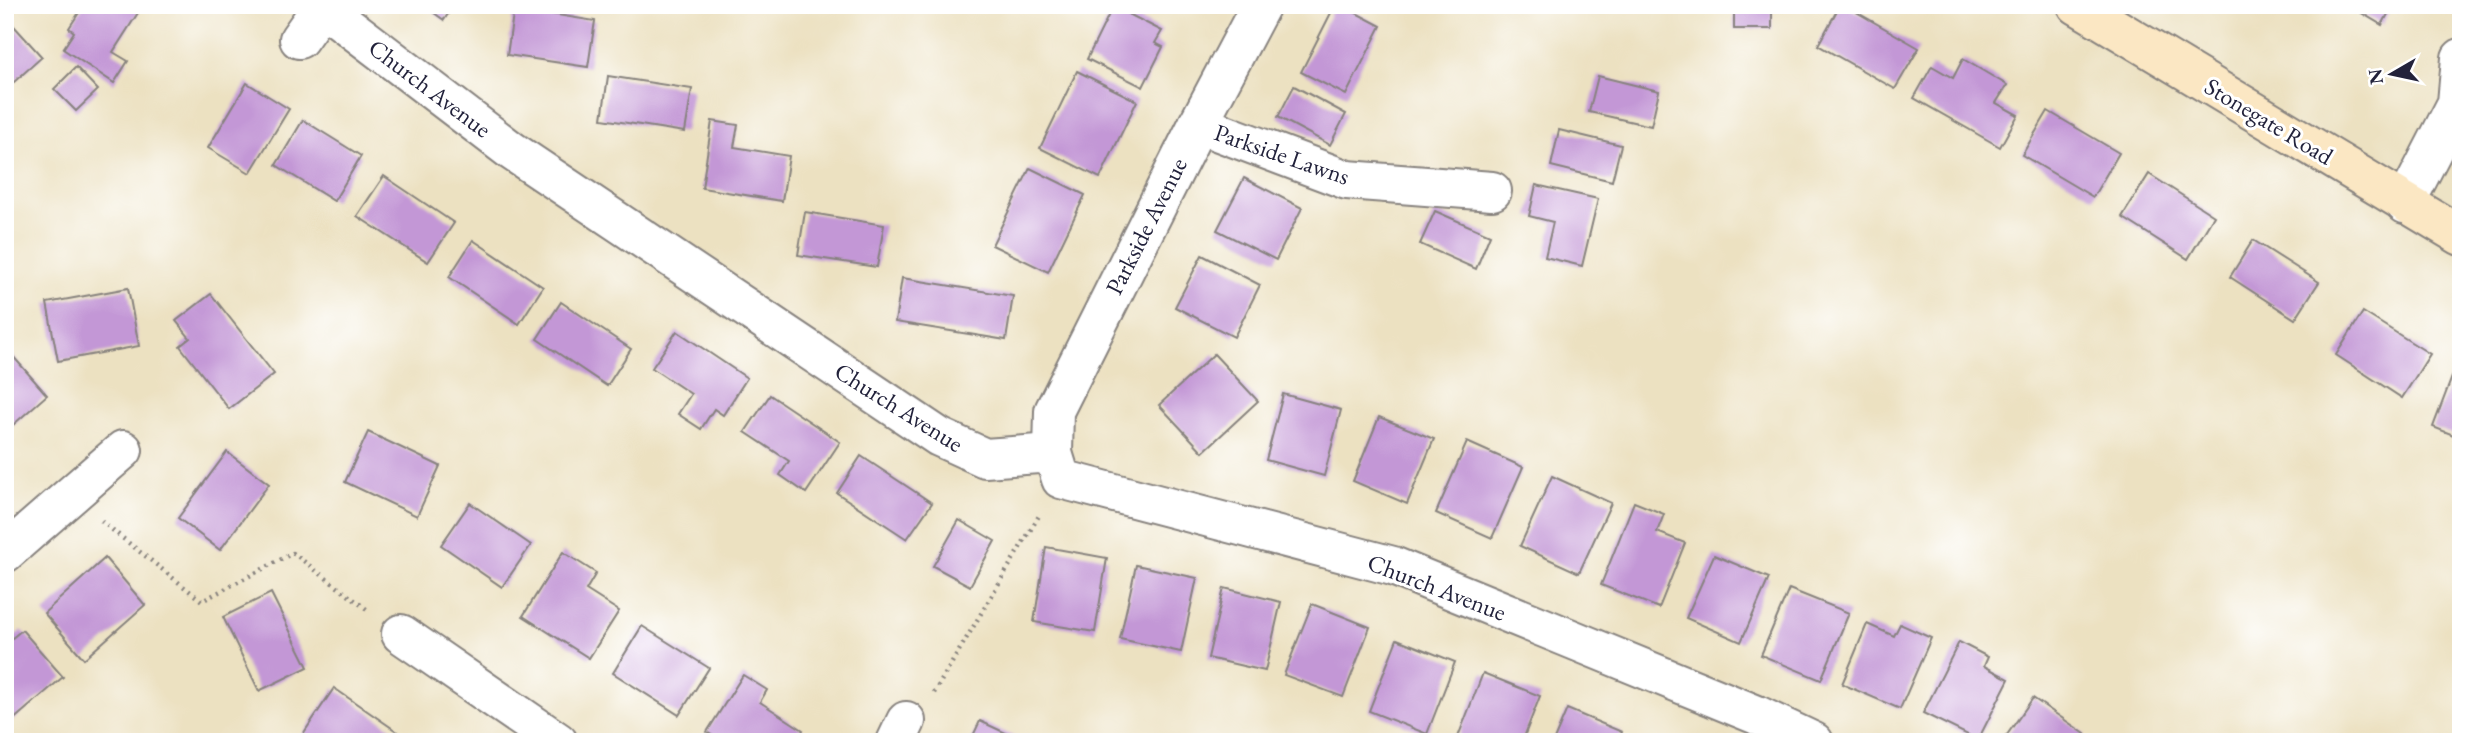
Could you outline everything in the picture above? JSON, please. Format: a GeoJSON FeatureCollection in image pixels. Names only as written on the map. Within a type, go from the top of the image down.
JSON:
{"type":"FeatureCollection","features":[{"type":"Feature","properties":{"kind":"main road","name":"Stonegate Road"},"geometry":{"type":"LineString","coordinates":[[2077,5],[2461,236]]}},
{"type":"Feature","properties":{"kind":"street","name":"Parkside Avenue"},"geometry":{"type":"LineString","coordinates":[[1057,466],[1054,411],[1261,5]]}},
{"type":"Feature","properties":{"kind":"street"},"geometry":{"type":"LineString","coordinates":[[299,39],[323,6]]}},
{"type":"Feature","properties":{"kind":"street","name":"Church Avenue"},"geometry":{"type":"LineString","coordinates":[[323,6],[512,150],[939,437],[985,458],[1057,466],[1393,566],[1757,715],[1814,742]]}},
{"type":"Feature","properties":{"kind":"street"},"geometry":{"type":"LineString","coordinates":[[2405,204],[2456,103],[2461,58]]}},
{"type":"Feature","properties":{"kind":"street","name":"Parkside Lawns"},"geometry":{"type":"LineString","coordinates":[[1198,124],[1347,180],[1492,191]]}},
{"type":"Feature","properties":{"kind":"street"},"geometry":{"type":"LineString","coordinates":[[5,553],[123,450]]}},
{"type":"Feature","properties":{"kind":"street"},"geometry":{"type":"LineString","coordinates":[[401,634],[558,742]]}},
{"type":"Feature","properties":{"kind":"path"},"geometry":{"type":"LineString","coordinates":[[901,731],[928,703],[1057,466]]}},
{"type":"Feature","properties":{"kind":"path"},"geometry":{"type":"LineString","coordinates":[[70,496],[202,601],[293,554],[401,634]]}},
{"type":"Feature","properties":{"kind":"building"},"geometry":{"type":"Polygon","coordinates":[[[84,5],[143,5],[113,52],[128,61],[114,83],[63,49],[74,32],[69,28],[84,5]]]}},
{"type":"Feature","properties":{"kind":"building"},"geometry":{"type":"Polygon","coordinates":[[[423,5],[454,5],[444,20],[423,5]]]}},
{"type":"Feature","properties":{"kind":"building"},"geometry":{"type":"Polygon","coordinates":[[[1335,5],[1341,5],[1381,26],[1346,95],[1301,72],[1335,5]]]}},
{"type":"Feature","properties":{"kind":"building"},"geometry":{"type":"Polygon","coordinates":[[[1734,5],[1785,5],[1785,10],[1772,10],[1772,29],[1734,29],[1734,5]]]}},
{"type":"Feature","properties":{"kind":"building"},"geometry":{"type":"Polygon","coordinates":[[[1840,5],[1919,48],[1895,89],[1818,45],[1840,5]]]}},
{"type":"Feature","properties":{"kind":"building"},"geometry":{"type":"Polygon","coordinates":[[[2348,5],[2393,5],[2382,25],[2348,5]]]}},
{"type":"Feature","properties":{"kind":"building"},"geometry":{"type":"Polygon","coordinates":[[[1113,6],[1162,31],[1155,43],[1163,47],[1143,87],[1087,59],[1113,6]]]}},
{"type":"Feature","properties":{"kind":"building"},"geometry":{"type":"Polygon","coordinates":[[[514,8],[595,21],[588,67],[507,55],[514,8]]]}},
{"type":"Feature","properties":{"kind":"building"},"geometry":{"type":"Polygon","coordinates":[[[5,16],[42,57],[5,90],[5,16]]]}},
{"type":"Feature","properties":{"kind":"building"},"geometry":{"type":"Polygon","coordinates":[[[1963,59],[2007,85],[1996,103],[2018,115],[2000,147],[1914,98],[1932,66],[1953,78],[1963,59]]]}},
{"type":"Feature","properties":{"kind":"building"},"geometry":{"type":"Polygon","coordinates":[[[76,67],[98,90],[76,111],[54,89],[76,67]]]}},
{"type":"Feature","properties":{"kind":"building"},"geometry":{"type":"Polygon","coordinates":[[[1077,71],[1137,101],[1100,178],[1040,148],[1077,71]]]}},
{"type":"Feature","properties":{"kind":"building"},"geometry":{"type":"Polygon","coordinates":[[[608,76],[692,89],[685,132],[602,119],[608,76]]]}},
{"type":"Feature","properties":{"kind":"building"},"geometry":{"type":"Polygon","coordinates":[[[1598,76],[1659,91],[1651,126],[1589,112],[1598,76]]]}},
{"type":"Feature","properties":{"kind":"building"},"geometry":{"type":"Polygon","coordinates":[[[247,83],[289,109],[250,173],[208,148],[247,83]]]}},
{"type":"Feature","properties":{"kind":"building"},"geometry":{"type":"Polygon","coordinates":[[[1294,86],[1346,114],[1330,145],[1278,117],[1294,86]]]}},
{"type":"Feature","properties":{"kind":"building"},"geometry":{"type":"Polygon","coordinates":[[[2048,111],[2119,153],[2093,197],[2022,155],[2048,111]]]}},
{"type":"Feature","properties":{"kind":"building"},"geometry":{"type":"Polygon","coordinates":[[[303,120],[361,156],[334,201],[276,165],[303,120]]]}},
{"type":"Feature","properties":{"kind":"building"},"geometry":{"type":"Polygon","coordinates":[[[712,121],[738,125],[734,147],[789,156],[782,201],[702,188],[712,121]]]}},
{"type":"Feature","properties":{"kind":"building"},"geometry":{"type":"Polygon","coordinates":[[[1559,130],[1621,145],[1612,181],[1551,166],[1559,130]]]}},
{"type":"Feature","properties":{"kind":"building"},"geometry":{"type":"Polygon","coordinates":[[[1030,168],[1085,195],[1048,272],[992,245],[1030,168]]]}},
{"type":"Feature","properties":{"kind":"building"},"geometry":{"type":"Polygon","coordinates":[[[2149,174],[2214,216],[2188,259],[2122,217],[2149,174]]]}},
{"type":"Feature","properties":{"kind":"building"},"geometry":{"type":"Polygon","coordinates":[[[384,176],[454,223],[428,262],[357,216],[384,176]]]}},
{"type":"Feature","properties":{"kind":"building"},"geometry":{"type":"Polygon","coordinates":[[[1244,178],[1302,208],[1276,260],[1217,230],[1244,178]]]}},
{"type":"Feature","properties":{"kind":"building"},"geometry":{"type":"Polygon","coordinates":[[[1536,185],[1598,199],[1582,266],[1545,257],[1553,222],[1529,216],[1536,185]]]}},
{"type":"Feature","properties":{"kind":"building"},"geometry":{"type":"Polygon","coordinates":[[[1435,211],[1490,235],[1476,269],[1420,244],[1435,211]]]}},
{"type":"Feature","properties":{"kind":"building"},"geometry":{"type":"Polygon","coordinates":[[[805,212],[884,225],[877,267],[798,255],[805,212]]]}},
{"type":"Feature","properties":{"kind":"building"},"geometry":{"type":"Polygon","coordinates":[[[473,240],[543,287],[519,324],[449,277],[473,240]]]}},
{"type":"Feature","properties":{"kind":"building"},"geometry":{"type":"Polygon","coordinates":[[[2253,240],[2319,282],[2295,319],[2230,277],[2253,240]]]}},
{"type":"Feature","properties":{"kind":"building"},"geometry":{"type":"Polygon","coordinates":[[[1202,255],[1260,285],[1234,337],[1175,307],[1202,255]]]}},
{"type":"Feature","properties":{"kind":"building"},"geometry":{"type":"Polygon","coordinates":[[[902,278],[1013,296],[1006,340],[895,322],[902,278]]]}},
{"type":"Feature","properties":{"kind":"building"},"geometry":{"type":"Polygon","coordinates":[[[128,288],[139,346],[58,361],[47,303],[128,288]]]}},
{"type":"Feature","properties":{"kind":"building"},"geometry":{"type":"Polygon","coordinates":[[[211,294],[274,374],[229,409],[180,346],[190,338],[176,321],[211,294]]]}},
{"type":"Feature","properties":{"kind":"building"},"geometry":{"type":"Polygon","coordinates":[[[561,302],[631,349],[607,386],[537,339],[561,302]]]}},
{"type":"Feature","properties":{"kind":"building"},"geometry":{"type":"Polygon","coordinates":[[[2363,312],[2430,354],[2402,398],[2336,355],[2363,312]]]}},
{"type":"Feature","properties":{"kind":"building"},"geometry":{"type":"Polygon","coordinates":[[[677,331],[747,378],[723,415],[714,409],[701,429],[678,414],[691,394],[652,368],[677,331]]]}},
{"type":"Feature","properties":{"kind":"building"},"geometry":{"type":"Polygon","coordinates":[[[11,354],[47,395],[5,432],[5,359],[11,354]]]}},
{"type":"Feature","properties":{"kind":"building"},"geometry":{"type":"Polygon","coordinates":[[[1214,354],[1258,401],[1203,452],[1159,405],[1214,354]]]}},
{"type":"Feature","properties":{"kind":"building"},"geometry":{"type":"Polygon","coordinates":[[[2452,377],[2461,380],[2461,438],[2433,427],[2452,377]]]}},
{"type":"Feature","properties":{"kind":"building"},"geometry":{"type":"Polygon","coordinates":[[[1283,394],[1341,410],[1324,476],[1266,460],[1283,394]]]}},
{"type":"Feature","properties":{"kind":"building"},"geometry":{"type":"Polygon","coordinates":[[[770,395],[840,442],[806,493],[780,475],[789,461],[745,432],[770,395]]]}},
{"type":"Feature","properties":{"kind":"building"},"geometry":{"type":"Polygon","coordinates":[[[1379,417],[1434,439],[1407,504],[1353,481],[1379,417]]]}},
{"type":"Feature","properties":{"kind":"building"},"geometry":{"type":"Polygon","coordinates":[[[368,432],[440,466],[417,516],[345,482],[368,432]]]}},
{"type":"Feature","properties":{"kind":"building"},"geometry":{"type":"Polygon","coordinates":[[[1467,442],[1523,467],[1492,538],[1436,513],[1467,442]]]}},
{"type":"Feature","properties":{"kind":"building"},"geometry":{"type":"Polygon","coordinates":[[[227,452],[269,484],[220,550],[178,518],[227,452]]]}},
{"type":"Feature","properties":{"kind":"building"},"geometry":{"type":"Polygon","coordinates":[[[861,456],[932,503],[907,539],[837,493],[861,456]]]}},
{"type":"Feature","properties":{"kind":"building"},"geometry":{"type":"Polygon","coordinates":[[[1552,476],[1611,503],[1579,573],[1520,546],[1552,476]]]}},
{"type":"Feature","properties":{"kind":"building"},"geometry":{"type":"Polygon","coordinates":[[[1634,502],[1664,514],[1657,532],[1685,543],[1659,608],[1601,585],[1634,502]]]}},
{"type":"Feature","properties":{"kind":"building"},"geometry":{"type":"Polygon","coordinates":[[[470,503],[531,545],[502,587],[441,545],[470,503]]]}},
{"type":"Feature","properties":{"kind":"building"},"geometry":{"type":"Polygon","coordinates":[[[959,520],[995,541],[970,586],[933,566],[959,520]]]}},
{"type":"Feature","properties":{"kind":"building"},"geometry":{"type":"Polygon","coordinates":[[[1046,547],[1107,558],[1095,632],[1034,622],[1046,547]]]}},
{"type":"Feature","properties":{"kind":"building"},"geometry":{"type":"Polygon","coordinates":[[[563,552],[596,573],[586,590],[619,611],[589,658],[523,616],[563,552]]]}},
{"type":"Feature","properties":{"kind":"building"},"geometry":{"type":"Polygon","coordinates":[[[1714,555],[1769,578],[1741,642],[1686,618],[1714,555]]]}},
{"type":"Feature","properties":{"kind":"building"},"geometry":{"type":"Polygon","coordinates":[[[105,558],[145,605],[84,659],[44,613],[105,558]]]}},
{"type":"Feature","properties":{"kind":"building"},"geometry":{"type":"Polygon","coordinates":[[[1136,565],[1197,578],[1181,652],[1120,639],[1136,565]]]}},
{"type":"Feature","properties":{"kind":"building"},"geometry":{"type":"Polygon","coordinates":[[[1224,588],[1281,602],[1265,671],[1208,658],[1224,588]]]}},
{"type":"Feature","properties":{"kind":"building"},"geometry":{"type":"Polygon","coordinates":[[[1789,589],[1849,613],[1821,680],[1761,655],[1789,589]]]}},
{"type":"Feature","properties":{"kind":"building"},"geometry":{"type":"Polygon","coordinates":[[[271,593],[308,667],[259,691],[223,617],[271,593]]]}},
{"type":"Feature","properties":{"kind":"building"},"geometry":{"type":"Polygon","coordinates":[[[1312,604],[1370,627],[1343,697],[1284,675],[1312,604]]]}},
{"type":"Feature","properties":{"kind":"building"},"geometry":{"type":"Polygon","coordinates":[[[1867,624],[1894,636],[1900,624],[1931,638],[1900,709],[1842,684],[1867,624]]]}},
{"type":"Feature","properties":{"kind":"building"},"geometry":{"type":"Polygon","coordinates":[[[642,626],[709,668],[679,715],[613,673],[642,626]]]}},
{"type":"Feature","properties":{"kind":"building"},"geometry":{"type":"Polygon","coordinates":[[[22,630],[63,677],[5,727],[5,644],[22,630]]]}},
{"type":"Feature","properties":{"kind":"building"},"geometry":{"type":"Polygon","coordinates":[[[1397,639],[1455,662],[1427,734],[1369,711],[1397,639]]]}},
{"type":"Feature","properties":{"kind":"building"},"geometry":{"type":"Polygon","coordinates":[[[1959,642],[1988,657],[1984,666],[2009,679],[1978,740],[1923,713],[1959,642]]]}},
{"type":"Feature","properties":{"kind":"building"},"geometry":{"type":"Polygon","coordinates":[[[1483,673],[1540,696],[1522,742],[1456,742],[1483,673]]]}},
{"type":"Feature","properties":{"kind":"building"},"geometry":{"type":"Polygon","coordinates":[[[743,675],[767,690],[760,702],[803,730],[796,742],[722,742],[707,732],[743,675]]]}},
{"type":"Feature","properties":{"kind":"building"},"geometry":{"type":"Polygon","coordinates":[[[334,688],[402,735],[397,742],[309,742],[301,737],[334,688]]]}},
{"type":"Feature","properties":{"kind":"building"},"geometry":{"type":"Polygon","coordinates":[[[2033,698],[2085,734],[2079,742],[2002,742],[2033,698]]]}},
{"type":"Feature","properties":{"kind":"building"},"geometry":{"type":"Polygon","coordinates":[[[1567,709],[1622,732],[1618,742],[1553,742],[1567,709]]]}},
{"type":"Feature","properties":{"kind":"building"},"geometry":{"type":"Polygon","coordinates":[[[980,721],[1025,742],[970,742],[980,721]]]}}]}
